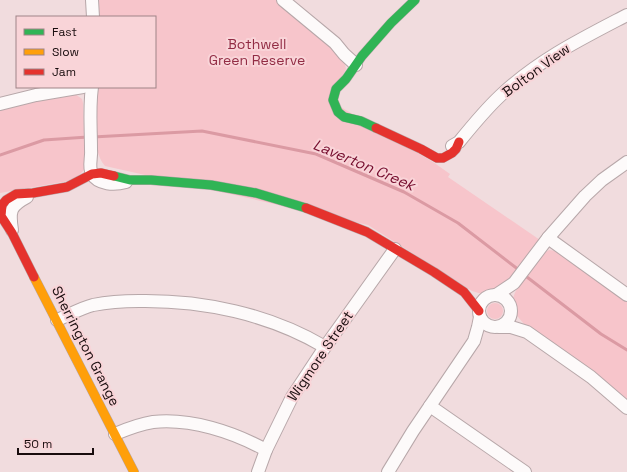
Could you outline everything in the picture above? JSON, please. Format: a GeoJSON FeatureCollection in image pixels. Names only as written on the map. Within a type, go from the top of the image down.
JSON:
{"type":"FeatureCollection","features":[{"type":"Feature","properties":{"kind":"street"},"geometry":{"type":"LineString","coordinates":[[92,0],[93,16]]}},
{"type":"Feature","properties":{"kind":"street"},"geometry":{"type":"LineString","coordinates":[[283,0],[359,61]]}},
{"type":"Feature","properties":{"kind":"street"},"geometry":{"type":"LineString","coordinates":[[346,79],[391,23],[415,0]]}},
{"type":"Feature","properties":{"kind":"street","name":"Bolton View"},"geometry":{"type":"LineString","coordinates":[[346,79],[337,98],[342,102],[347,110],[361,122],[421,149],[441,151],[459,142],[491,105],[529,71],[565,47],[627,15]]}},
{"type":"Feature","properties":{"kind":"street"},"geometry":{"type":"LineString","coordinates":[[0,104],[36,95],[77,88]]}},
{"type":"Feature","properties":{"kind":"street"},"geometry":{"type":"LineString","coordinates":[[92,88],[90,113],[92,150],[90,164],[97,176],[114,184],[130,180],[151,180],[204,184],[256,193],[313,210],[367,232],[464,292],[485,324],[496,327],[511,327],[527,332],[591,377],[627,408]]}},
{"type":"Feature","properties":{"kind":"street"},"geometry":{"type":"LineString","coordinates":[[388,472],[412,431],[474,341],[482,302],[514,283],[548,238],[584,196],[602,180],[627,162]]}},
{"type":"Feature","properties":{"kind":"street"},"geometry":{"type":"LineString","coordinates":[[12,233],[7,207],[33,193],[67,187],[80,188],[97,176]]}},
{"type":"Feature","properties":{"kind":"street","name":"Sherrington Grange"},"geometry":{"type":"LineString","coordinates":[[12,233],[134,472]]}},
{"type":"Feature","properties":{"kind":"street"},"geometry":{"type":"LineString","coordinates":[[548,238],[627,295]]}},
{"type":"Feature","properties":{"kind":"street","name":"Wigmore Street"},"geometry":{"type":"LineString","coordinates":[[258,472],[266,450],[292,397],[325,346],[395,248]]}},
{"type":"Feature","properties":{"kind":"street"},"geometry":{"type":"LineString","coordinates":[[474,341],[507,321],[514,283]]}},
{"type":"Feature","properties":{"kind":"street"},"geometry":{"type":"LineString","coordinates":[[464,292],[501,297],[527,332]]}},
{"type":"Feature","properties":{"kind":"street"},"geometry":{"type":"LineString","coordinates":[[57,320],[84,308],[108,303],[151,301],[187,303],[224,309],[265,319],[325,346]]}},
{"type":"Feature","properties":{"kind":"street"},"geometry":{"type":"LineString","coordinates":[[430,406],[525,472]]}},
{"type":"Feature","properties":{"kind":"street"},"geometry":{"type":"LineString","coordinates":[[115,434],[143,424],[177,422],[222,431],[237,436],[266,450]]}},
{"type":"Feature","properties":{"kind":"green space","name":"Bothwell Green Reserve"},"geometry":{"type":"Polygon","coordinates":[[[97,0],[276,0],[325,40],[344,60],[346,69],[329,100],[433,162],[450,174],[448,177],[540,240],[512,277],[491,293],[482,294],[472,291],[368,225],[105,166],[100,159],[96,140],[95,117],[98,88],[156,88],[156,16],[99,16],[97,0]]]}},
{"type":"Feature","properties":{"kind":"green space"},"geometry":{"type":"Polygon","coordinates":[[[75,94],[82,99],[83,103],[87,167],[74,180],[0,193],[0,107],[75,94]]]}},
{"type":"Feature","properties":{"kind":"green space"},"geometry":{"type":"Polygon","coordinates":[[[549,250],[557,251],[627,301],[627,402],[524,324],[518,317],[513,305],[514,294],[544,253],[549,250]]]}},
{"type":"Feature","properties":{"kind":"green space"},"geometry":{"type":"Polygon","coordinates":[[[492,303],[498,303],[503,308],[501,317],[498,319],[492,319],[487,314],[487,308],[492,303]]]}},
{"type":"Feature","properties":{"kind":"waterway","name":"Laverton Creek"},"geometry":{"type":"LineString","coordinates":[[93,137],[202,131],[316,154],[404,192],[458,223],[519,270]]}},
{"type":"Feature","properties":{"kind":"waterway","name":"Laverton Creek"},"geometry":{"type":"LineString","coordinates":[[0,155],[44,140],[88,137]]}},
{"type":"Feature","properties":{"kind":"waterway","name":"Laverton Creek"},"geometry":{"type":"LineString","coordinates":[[523,274],[601,334],[627,350]]}},
{"type":"Feature","properties":{"kind":"traffic: fast"},"geometry":{"type":"LineString","coordinates":[[376,128],[361,121],[344,117],[338,112],[333,100],[336,89],[346,79],[362,56],[391,23],[415,0]]}},
{"type":"Feature","properties":{"kind":"traffic: fast"},"geometry":{"type":"LineString","coordinates":[[114,176],[130,180],[151,180],[211,185],[256,193],[306,208]]}},
{"type":"Feature","properties":{"kind":"traffic: slow"},"geometry":{"type":"LineString","coordinates":[[34,277],[134,472]]}},
{"type":"Feature","properties":{"kind":"traffic: jam"},"geometry":{"type":"LineString","coordinates":[[376,128],[437,158],[443,158],[452,153],[456,149],[459,142]]}},
{"type":"Feature","properties":{"kind":"traffic: jam"},"geometry":{"type":"LineString","coordinates":[[34,277],[12,233],[1,216],[2,205],[6,200],[16,194],[33,193],[67,187],[92,174],[101,173],[114,176]]}},
{"type":"Feature","properties":{"kind":"traffic: jam"},"geometry":{"type":"LineString","coordinates":[[306,208],[367,232],[434,272],[464,292],[479,311]]}}]}
